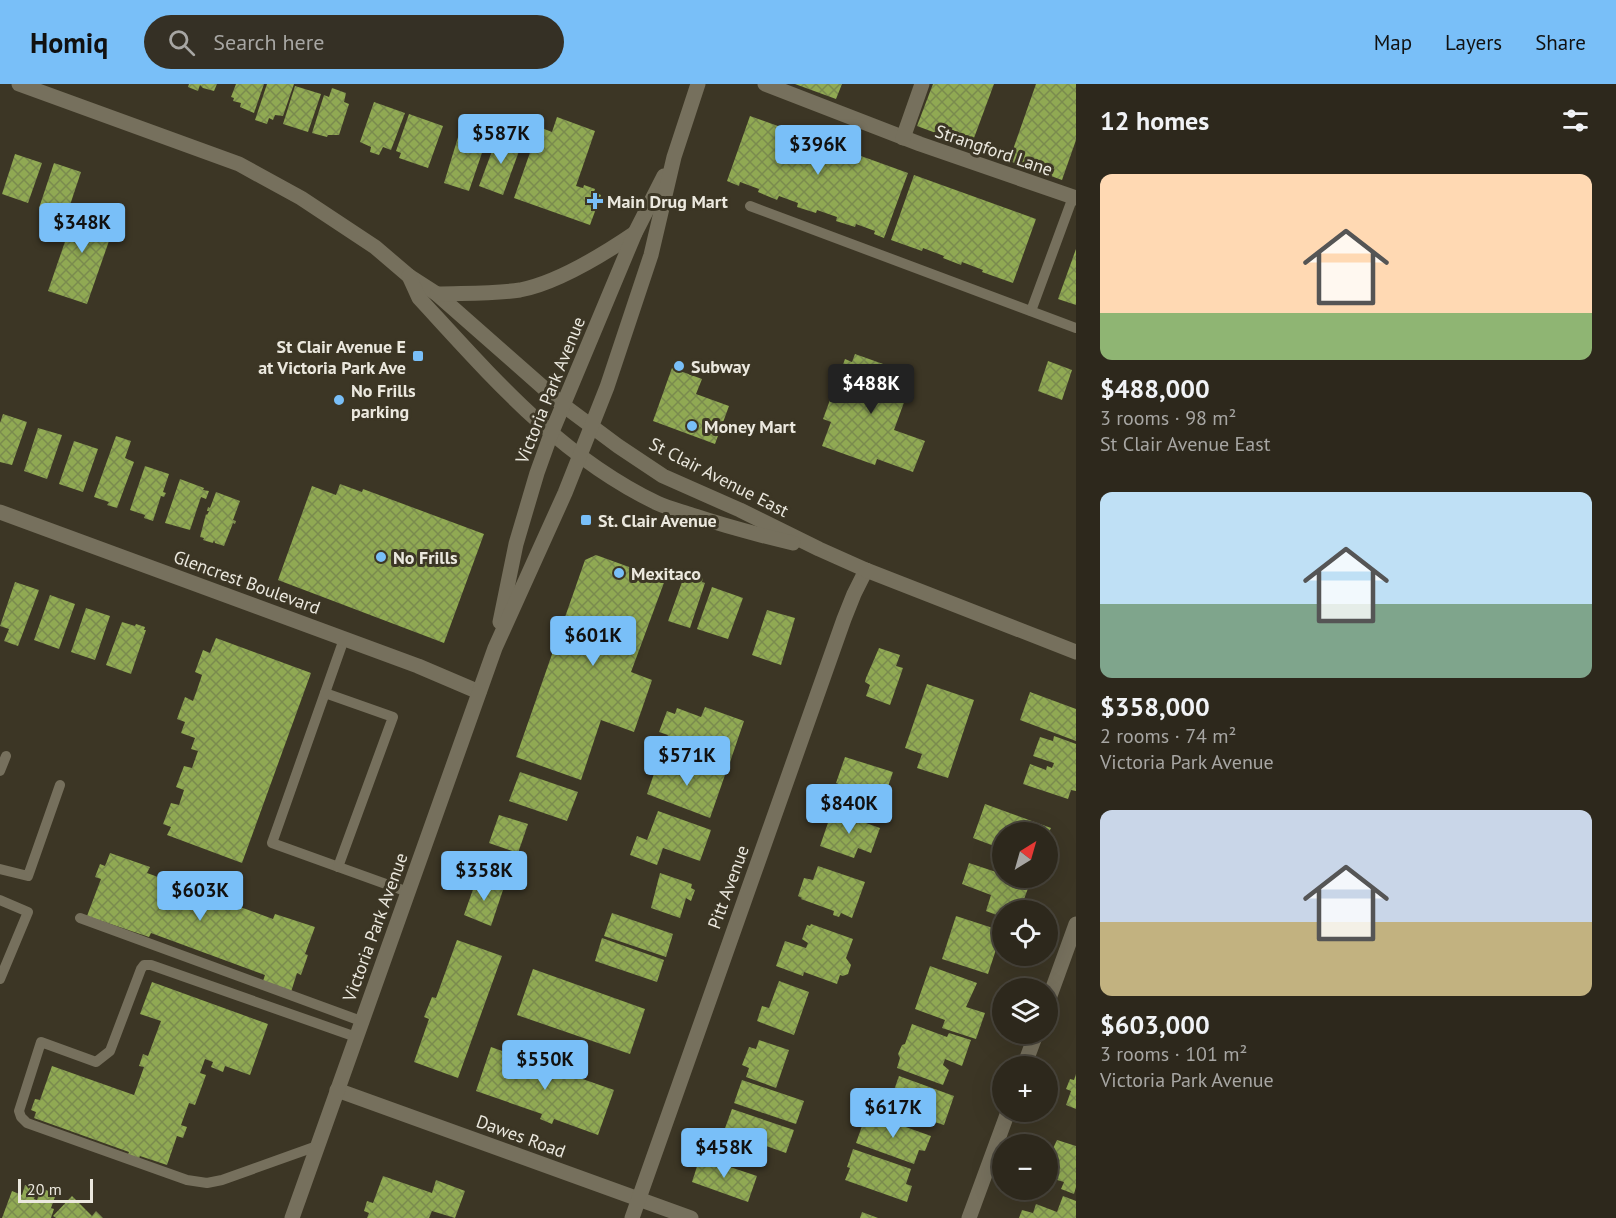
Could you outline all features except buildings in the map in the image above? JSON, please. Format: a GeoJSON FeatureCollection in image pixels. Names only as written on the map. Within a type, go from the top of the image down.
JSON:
{"type":"FeatureCollection","features":[{"type":"Feature","properties":{"kind":"main road","name":"St Clair Avenue East"},"geometry":{"type":"LineString","coordinates":[[19,84],[239,164],[311,204],[375,247],[409,276],[437,294],[563,405],[663,476],[866,570],[1076,652]]}},
{"type":"Feature","properties":{"kind":"main road","name":"Victoria Park Avenue"},"geometry":{"type":"LineString","coordinates":[[292,1218],[495,648],[580,457],[591,427],[651,255],[674,157],[698,84]]}},
{"type":"Feature","properties":{"kind":"main road","name":"Strangford Lane"},"geometry":{"type":"LineString","coordinates":[[765,84],[903,138],[1075,195]]}},
{"type":"Feature","properties":{"kind":"main road"},"geometry":{"type":"LineString","coordinates":[[903,138],[922,84]]}},
{"type":"Feature","properties":{"kind":"main road","name":"Victoria Park Avenue"},"geometry":{"type":"LineString","coordinates":[[495,648],[516,544],[551,434],[634,232],[674,157]]}},
{"type":"Feature","properties":{"kind":"main road"},"geometry":{"type":"LineString","coordinates":[[437,294],[521,290],[557,277],[606,253],[634,232]]}},
{"type":"Feature","properties":{"kind":"main road","name":"St Clair Avenue East"},"geometry":{"type":"LineString","coordinates":[[409,276],[419,298],[502,387],[551,434],[604,475],[659,504],[732,528],[819,549]]}},
{"type":"Feature","properties":{"kind":"main road","name":"Glencrest Boulevard"},"geometry":{"type":"LineString","coordinates":[[0,512],[344,639],[479,692]]}},
{"type":"Feature","properties":{"kind":"main road","name":"Pitt Avenue"},"geometry":{"type":"LineString","coordinates":[[632,1218],[848,608],[866,570]]}},
{"type":"Feature","properties":{"kind":"main road"},"geometry":{"type":"LineString","coordinates":[[1056,978],[1076,924]]}},
{"type":"Feature","properties":{"kind":"main road","name":"Dawes Road"},"geometry":{"type":"LineString","coordinates":[[337,1090],[691,1218]]}},
{"type":"Feature","properties":{"kind":"main road"},"geometry":{"type":"LineString","coordinates":[[969,1218],[1004,1122]]}},
{"type":"Feature","properties":{"kind":"lane"},"geometry":{"type":"LineString","coordinates":[[1030,311],[1075,195]]}},
{"type":"Feature","properties":{"kind":"lane"},"geometry":{"type":"LineString","coordinates":[[750,206],[1076,328]]}},
{"type":"Feature","properties":{"kind":"lane"},"geometry":{"type":"LineString","coordinates":[[344,639],[272,843],[408,892]]}},
{"type":"Feature","properties":{"kind":"lane"},"geometry":{"type":"LineString","coordinates":[[325,693],[393,717],[338,867]]}},
{"type":"Feature","properties":{"kind":"lane"},"geometry":{"type":"LineString","coordinates":[[0,771],[6,756]]}},
{"type":"Feature","properties":{"kind":"lane"},"geometry":{"type":"LineString","coordinates":[[0,869],[28,876],[60,785]]}},
{"type":"Feature","properties":{"kind":"lane"},"geometry":{"type":"LineString","coordinates":[[0,900],[28,912],[0,979]]}},
{"type":"Feature","properties":{"kind":"lane"},"geometry":{"type":"LineString","coordinates":[[80,918],[361,1021]]}},
{"type":"Feature","properties":{"kind":"lane"},"geometry":{"type":"LineString","coordinates":[[318,1146],[222,1180],[207,1183],[187,1180],[27,1123],[19,1111],[41,1042],[96,1062],[110,1051],[144,965],[151,964],[356,1037]]}},
{"type":"Feature","properties":{"kind":"place","name":"Main Drug Mart"},"geometry":{"type":"Point","coordinates":[595,201]}},
{"type":"Feature","properties":{"kind":"place","name":"St Clair Avenue E at Victoria Park Ave"},"geometry":{"type":"Point","coordinates":[418,356]}},
{"type":"Feature","properties":{"kind":"place","name":"Subway"},"geometry":{"type":"Point","coordinates":[679,366]}},
{"type":"Feature","properties":{"kind":"place","name":"No Frills parking"},"geometry":{"type":"Point","coordinates":[339,400]}},
{"type":"Feature","properties":{"kind":"place","name":"Money Mart"},"geometry":{"type":"Point","coordinates":[692,426]}},
{"type":"Feature","properties":{"kind":"place","name":"St. Clair Avenue"},"geometry":{"type":"Point","coordinates":[586,520]}},
{"type":"Feature","properties":{"kind":"place","name":"No Frills"},"geometry":{"type":"Point","coordinates":[381,557]}},
{"type":"Feature","properties":{"kind":"place","name":"Mexitaco"},"geometry":{"type":"Point","coordinates":[619,573]}}]}
